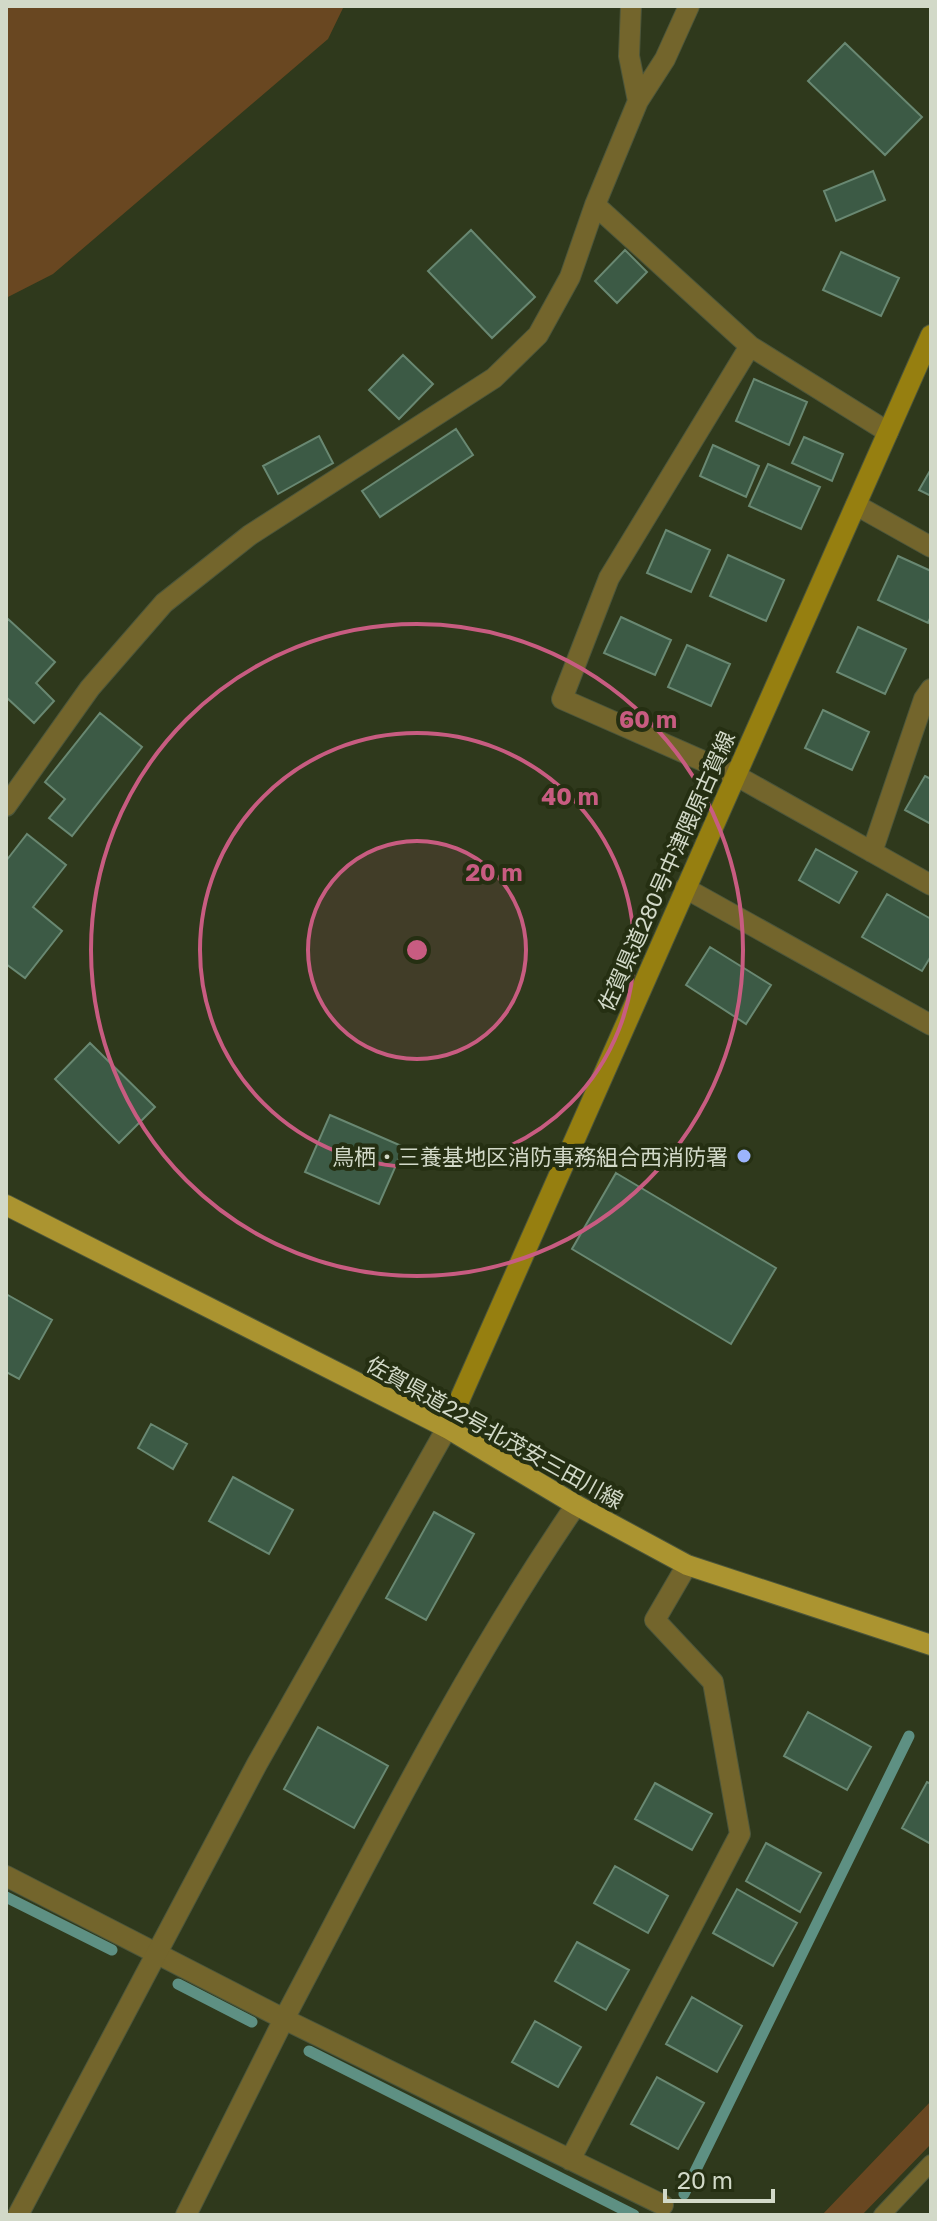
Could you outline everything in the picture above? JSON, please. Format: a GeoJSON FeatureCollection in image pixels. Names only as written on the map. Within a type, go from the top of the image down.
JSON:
{"type":"FeatureCollection","features":[{"type":"Feature","properties":{"kind":"main road","name":"佐賀県道280号中津隈原古賀線"},"geometry":{"type":"LineString","coordinates":[[447,1428],[931,335]]}},
{"type":"Feature","properties":{"kind":"main road","name":"佐賀県道22号北茂安三田川線"},"geometry":{"type":"LineString","coordinates":[[6,1205],[447,1428],[576,1505],[687,1565],[931,1645]]}},
{"type":"Feature","properties":{"kind":"street"},"geometry":{"type":"LineString","coordinates":[[631,6],[629,56],[638,101]]}},
{"type":"Feature","properties":{"kind":"street"},"geometry":{"type":"LineString","coordinates":[[6,806],[90,688],[164,603],[250,535],[494,378],[538,335],[570,277],[595,205],[638,101],[665,59],[689,6]]}},
{"type":"Feature","properties":{"kind":"street"},"geometry":{"type":"LineString","coordinates":[[595,205],[750,346],[888,432]]}},
{"type":"Feature","properties":{"kind":"street"},"geometry":{"type":"LineString","coordinates":[[750,346],[609,578],[562,699],[735,775],[931,885]]}},
{"type":"Feature","properties":{"kind":"street"},"geometry":{"type":"LineString","coordinates":[[856,505],[931,547]]}},
{"type":"Feature","properties":{"kind":"street"},"geometry":{"type":"LineString","coordinates":[[872,852],[924,699],[931,689]]}},
{"type":"Feature","properties":{"kind":"street"},"geometry":{"type":"LineString","coordinates":[[685,888],[931,1025]]}},
{"type":"Feature","properties":{"kind":"street"},"geometry":{"type":"LineString","coordinates":[[18,2215],[257,1764],[447,1428]]}},
{"type":"Feature","properties":{"kind":"street"},"geometry":{"type":"LineString","coordinates":[[186,2215],[284,2019],[424,1754],[533,1567],[576,1505]]}},
{"type":"Feature","properties":{"kind":"street"},"geometry":{"type":"LineString","coordinates":[[570,2160],[740,1834],[713,1682],[655,1620],[687,1565]]}},
{"type":"Feature","properties":{"kind":"street"},"geometry":{"type":"LineString","coordinates":[[6,1876],[284,2019],[663,2205]]}},
{"type":"Feature","properties":{"kind":"lane"},"geometry":{"type":"LineString","coordinates":[[882,2215],[931,2163]]}},
{"type":"Feature","properties":{"kind":"shaded area"},"geometry":{"type":"Polygon","coordinates":[[[6,6],[344,6],[328,39],[53,274],[6,298],[6,6]]]}},
{"type":"Feature","properties":{"kind":"shaded area"},"geometry":{"type":"Polygon","coordinates":[[[931,2101],[931,2144],[862,2215],[822,2215],[931,2101]]]}},
{"type":"Feature","properties":{"kind":"building"},"geometry":{"type":"Polygon","coordinates":[[[845,43],[922,117],[885,155],[808,81],[845,43]]]}},
{"type":"Feature","properties":{"kind":"building"},"geometry":{"type":"Polygon","coordinates":[[[873,171],[885,200],[836,221],[824,191],[873,171]]]}},
{"type":"Feature","properties":{"kind":"building"},"geometry":{"type":"Polygon","coordinates":[[[471,230],[535,297],[492,338],[428,271],[471,230]]]}},
{"type":"Feature","properties":{"kind":"building"},"geometry":{"type":"Polygon","coordinates":[[[625,250],[647,272],[617,303],[595,281],[625,250]]]}},
{"type":"Feature","properties":{"kind":"building"},"geometry":{"type":"Polygon","coordinates":[[[841,252],[899,278],[881,316],[823,290],[841,252]]]}},
{"type":"Feature","properties":{"kind":"building"},"geometry":{"type":"Polygon","coordinates":[[[403,355],[433,384],[399,419],[369,390],[403,355]]]}},
{"type":"Feature","properties":{"kind":"building"},"geometry":{"type":"Polygon","coordinates":[[[754,379],[807,402],[789,445],[736,421],[754,379]]]}},
{"type":"Feature","properties":{"kind":"building"},"geometry":{"type":"Polygon","coordinates":[[[456,429],[473,455],[380,517],[362,491],[456,429]]]}},
{"type":"Feature","properties":{"kind":"building"},"geometry":{"type":"Polygon","coordinates":[[[319,436],[333,463],[278,494],[263,466],[319,436]]]}},
{"type":"Feature","properties":{"kind":"building"},"geometry":{"type":"Polygon","coordinates":[[[804,437],[843,454],[832,481],[792,463],[804,437]]]}},
{"type":"Feature","properties":{"kind":"building"},"geometry":{"type":"Polygon","coordinates":[[[713,445],[759,466],[746,497],[700,476],[713,445]]]}},
{"type":"Feature","properties":{"kind":"building"},"geometry":{"type":"Polygon","coordinates":[[[768,464],[820,487],[801,529],[749,506],[768,464]]]}},
{"type":"Feature","properties":{"kind":"building"},"geometry":{"type":"Polygon","coordinates":[[[931,469],[931,496],[919,490],[931,469]]]}},
{"type":"Feature","properties":{"kind":"building"},"geometry":{"type":"Polygon","coordinates":[[[666,530],[710,550],[691,592],[647,573],[666,530]]]}},
{"type":"Feature","properties":{"kind":"building"},"geometry":{"type":"Polygon","coordinates":[[[728,555],[784,580],[766,621],[710,596],[728,555]]]}},
{"type":"Feature","properties":{"kind":"building"},"geometry":{"type":"Polygon","coordinates":[[[898,556],[931,571],[931,616],[928,623],[878,600],[898,556]]]}},
{"type":"Feature","properties":{"kind":"building"},"geometry":{"type":"Polygon","coordinates":[[[621,617],[671,640],[655,675],[604,653],[621,617]]]}},
{"type":"Feature","properties":{"kind":"building"},"geometry":{"type":"Polygon","coordinates":[[[8,619],[55,662],[36,683],[54,701],[34,723],[6,697],[8,619]]]}},
{"type":"Feature","properties":{"kind":"building"},"geometry":{"type":"Polygon","coordinates":[[[858,627],[906,649],[885,694],[837,672],[858,627]]]}},
{"type":"Feature","properties":{"kind":"building"},"geometry":{"type":"Polygon","coordinates":[[[687,645],[730,664],[711,706],[668,687],[687,645]]]}},
{"type":"Feature","properties":{"kind":"building"},"geometry":{"type":"Polygon","coordinates":[[[823,710],[869,732],[852,770],[805,748],[823,710]]]}},
{"type":"Feature","properties":{"kind":"building"},"geometry":{"type":"Polygon","coordinates":[[[100,713],[142,747],[72,836],[49,818],[65,799],[45,782],[100,713]]]}},
{"type":"Feature","properties":{"kind":"building"},"geometry":{"type":"Polygon","coordinates":[[[925,776],[931,779],[931,824],[905,810],[925,776]]]}},
{"type":"Feature","properties":{"kind":"building"},"geometry":{"type":"Polygon","coordinates":[[[27,834],[66,865],[33,907],[62,931],[25,978],[6,964],[6,861],[27,834]]]}},
{"type":"Feature","properties":{"kind":"building"},"geometry":{"type":"Polygon","coordinates":[[[816,849],[857,872],[839,903],[799,880],[816,849]]]}},
{"type":"Feature","properties":{"kind":"building"},"geometry":{"type":"Polygon","coordinates":[[[887,894],[931,919],[931,956],[922,971],[862,937],[887,894]]]}},
{"type":"Feature","properties":{"kind":"building"},"geometry":{"type":"Polygon","coordinates":[[[710,947],[771,985],[746,1024],[686,985],[710,947]]]}},
{"type":"Feature","properties":{"kind":"building"},"geometry":{"type":"Polygon","coordinates":[[[90,1043],[155,1107],[119,1143],[55,1079],[90,1043]]]}},
{"type":"Feature","properties":{"kind":"building"},"geometry":{"type":"Polygon","coordinates":[[[330,1115],[404,1147],[379,1204],[305,1172],[330,1115]]]}},
{"type":"Feature","properties":{"kind":"building"},"geometry":{"type":"Polygon","coordinates":[[[616,1173],[776,1268],[731,1344],[572,1249],[616,1173]]]}},
{"type":"Feature","properties":{"kind":"building"},"geometry":{"type":"Polygon","coordinates":[[[6,1294],[52,1320],[19,1379],[6,1372],[6,1294]]]}},
{"type":"Feature","properties":{"kind":"building"},"geometry":{"type":"Polygon","coordinates":[[[151,1424],[187,1444],[173,1469],[138,1448],[151,1424]]]}},
{"type":"Feature","properties":{"kind":"building"},"geometry":{"type":"Polygon","coordinates":[[[233,1477],[293,1510],[269,1554],[209,1521],[233,1477]]]}},
{"type":"Feature","properties":{"kind":"building"},"geometry":{"type":"Polygon","coordinates":[[[434,1512],[474,1534],[426,1620],[386,1598],[434,1512]]]}},
{"type":"Feature","properties":{"kind":"building"},"geometry":{"type":"Polygon","coordinates":[[[808,1712],[871,1747],[847,1790],[784,1756],[808,1712]]]}},
{"type":"Feature","properties":{"kind":"building"},"geometry":{"type":"Polygon","coordinates":[[[318,1727],[388,1766],[354,1828],[284,1789],[318,1727]]]}},
{"type":"Feature","properties":{"kind":"building"},"geometry":{"type":"Polygon","coordinates":[[[927,1782],[931,1784],[931,1844],[902,1828],[927,1782]]]}},
{"type":"Feature","properties":{"kind":"building"},"geometry":{"type":"Polygon","coordinates":[[[655,1783],[712,1814],[692,1850],[635,1819],[655,1783]]]}},
{"type":"Feature","properties":{"kind":"building"},"geometry":{"type":"Polygon","coordinates":[[[766,1843],[821,1873],[800,1912],[746,1881],[766,1843]]]}},
{"type":"Feature","properties":{"kind":"building"},"geometry":{"type":"Polygon","coordinates":[[[615,1866],[668,1896],[648,1933],[594,1903],[615,1866]]]}},
{"type":"Feature","properties":{"kind":"building"},"geometry":{"type":"Polygon","coordinates":[[[737,1889],[797,1923],[773,1966],[713,1933],[737,1889]]]}},
{"type":"Feature","properties":{"kind":"building"},"geometry":{"type":"Polygon","coordinates":[[[577,1942],[629,1970],[606,2010],[555,1981],[577,1942]]]}},
{"type":"Feature","properties":{"kind":"building"},"geometry":{"type":"Polygon","coordinates":[[[692,1997],[742,2026],[717,2072],[666,2044],[692,1997]]]}},
{"type":"Feature","properties":{"kind":"building"},"geometry":{"type":"Polygon","coordinates":[[[535,2021],[581,2047],[558,2087],[512,2062],[535,2021]]]}},
{"type":"Feature","properties":{"kind":"building"},"geometry":{"type":"Polygon","coordinates":[[[657,2077],[704,2103],[678,2149],[631,2124],[657,2077]]]}},
{"type":"Feature","properties":{"kind":"waterway"},"geometry":{"type":"LineString","coordinates":[[684,2194],[909,1736]]}},
{"type":"Feature","properties":{"kind":"waterway"},"geometry":{"type":"LineString","coordinates":[[6,1897],[112,1950]]}},
{"type":"Feature","properties":{"kind":"waterway"},"geometry":{"type":"LineString","coordinates":[[178,1984],[252,2022]]}},
{"type":"Feature","properties":{"kind":"waterway"},"geometry":{"type":"LineString","coordinates":[[309,2051],[634,2215]]}},
{"type":"Feature","properties":{"kind":"place","name":"鳥栖・三養基地区消防事務組合西消防署"},"geometry":{"type":"Point","coordinates":[744,1156]}}]}
